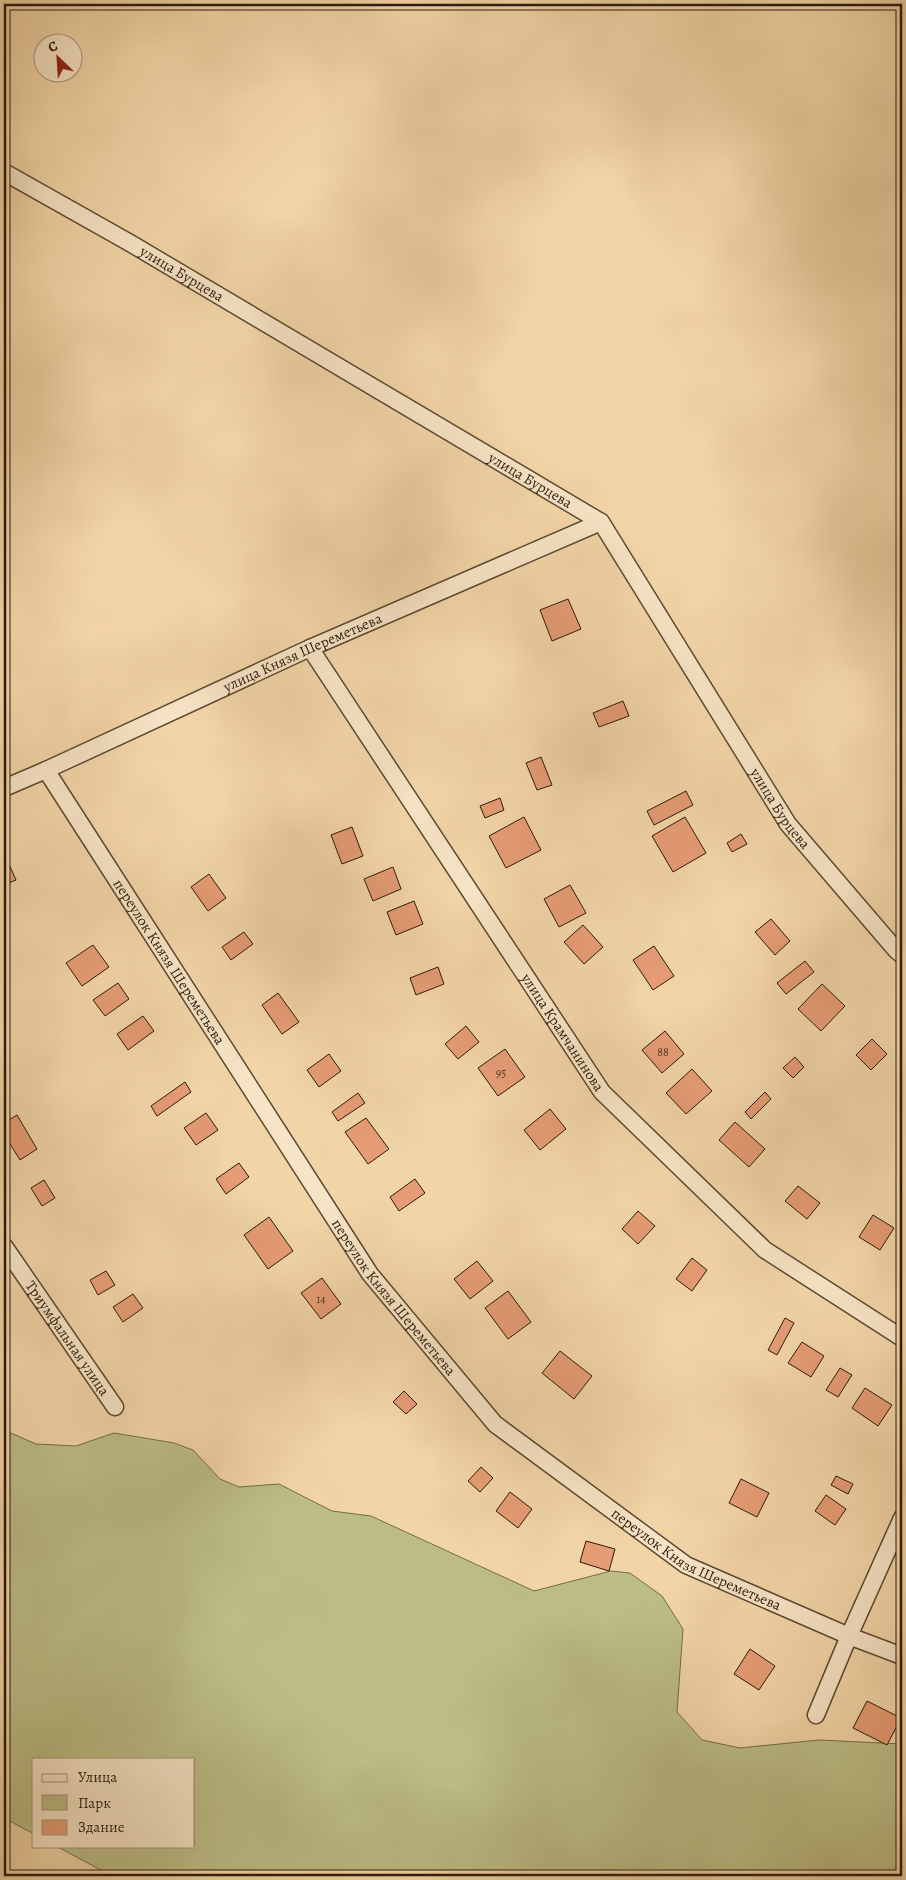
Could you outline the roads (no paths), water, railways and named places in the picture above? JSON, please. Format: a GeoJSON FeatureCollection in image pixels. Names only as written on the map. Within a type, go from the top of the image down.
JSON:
{"type":"FeatureCollection","features":[{"type":"Feature","properties":{"kind":"street","name":"улица Бурцева"},"geometry":{"type":"LineString","coordinates":[[4,172],[139,248],[601,522],[788,824],[902,955]]}},
{"type":"Feature","properties":{"kind":"street","name":"улица Князя Шереметьева"},"geometry":{"type":"LineString","coordinates":[[4,788],[310,648],[601,522]]}},
{"type":"Feature","properties":{"kind":"street","name":"улица Крамчанинова"},"geometry":{"type":"LineString","coordinates":[[310,648],[602,1092],[765,1250],[902,1338]]}},
{"type":"Feature","properties":{"kind":"street","name":"переулок Князя Шереметьева"},"geometry":{"type":"LineString","coordinates":[[46,770],[370,1274],[494,1424],[686,1566],[849,1636],[902,1656]]}},
{"type":"Feature","properties":{"kind":"street","name":"Триумфальная улица"},"geometry":{"type":"LineString","coordinates":[[4,1246],[115,1407]]}},
{"type":"Feature","properties":{"kind":"street"},"geometry":{"type":"LineString","coordinates":[[816,1715],[902,1518]]}}]}
